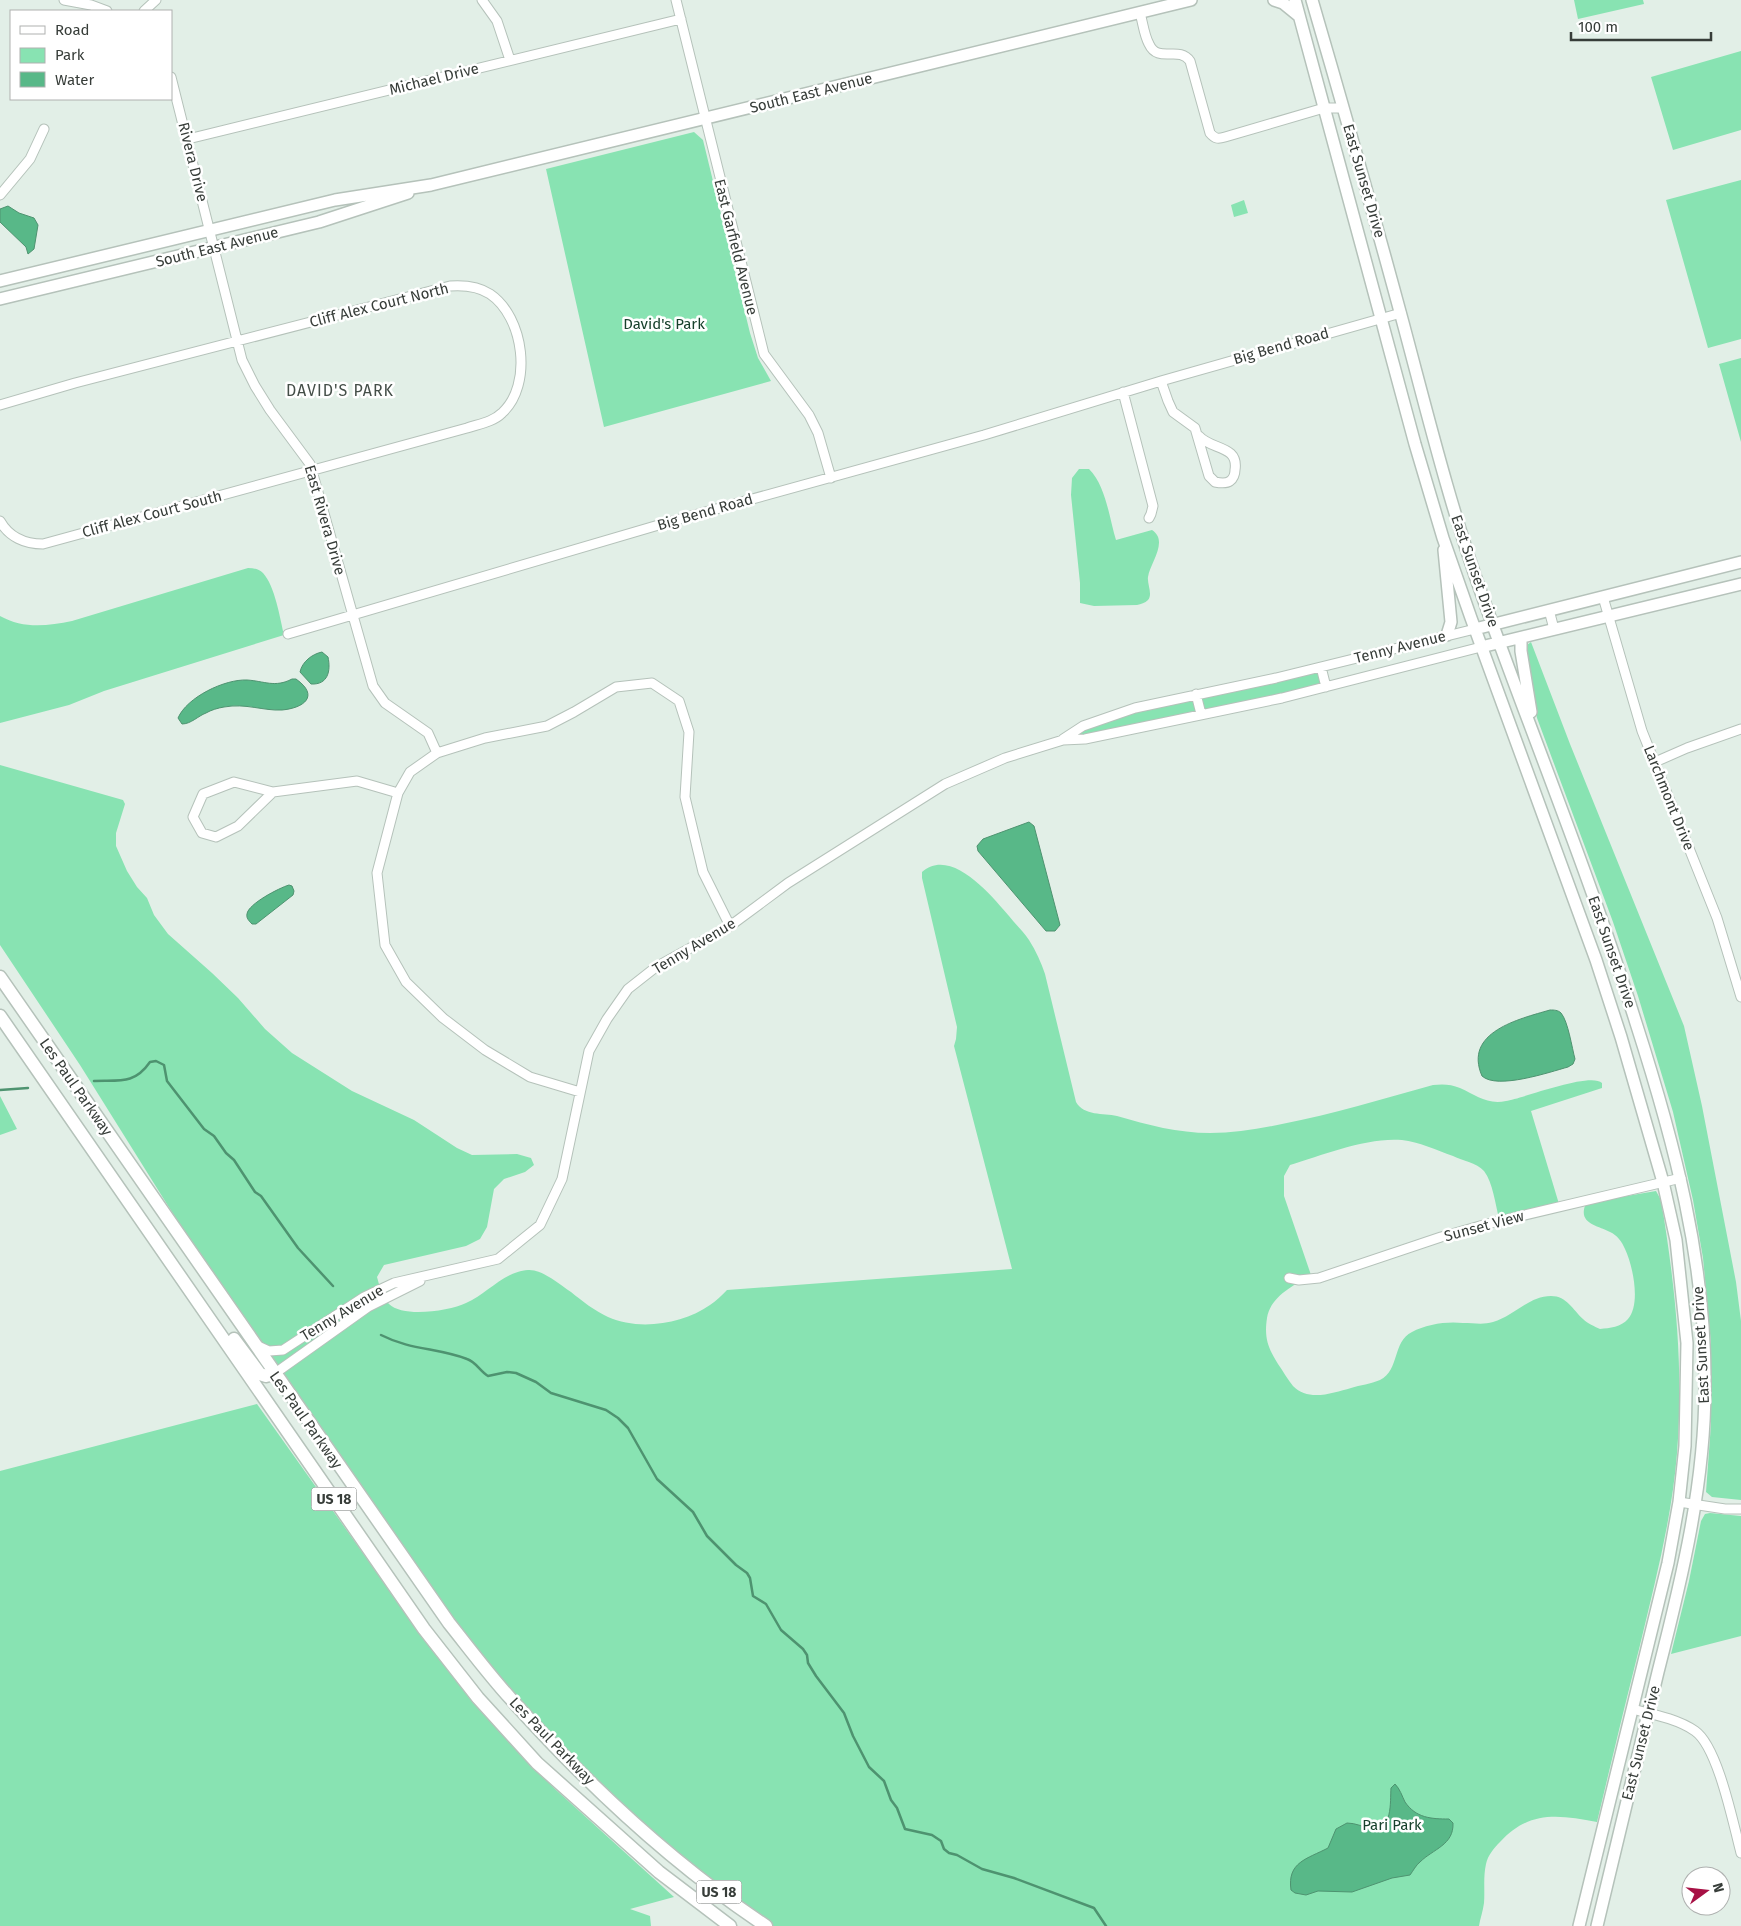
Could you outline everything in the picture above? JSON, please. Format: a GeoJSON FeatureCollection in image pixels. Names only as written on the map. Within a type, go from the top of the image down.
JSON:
{"type":"FeatureCollection","features":[{"type":"Feature","properties":{"kind":"main road","name":"South East Avenue"},"geometry":{"type":"LineString","coordinates":[[0,281],[335,200],[431,185],[1192,0]]}},
{"type":"Feature","properties":{"kind":"main road"},"geometry":{"type":"LineString","coordinates":[[1274,0],[1283,3],[1299,16]]}},
{"type":"Feature","properties":{"kind":"main road","name":"East Sunset Drive"},"geometry":{"type":"LineString","coordinates":[[1295,0],[1415,444],[1443,538],[1596,960],[1621,1037],[1663,1182],[1676,1240],[1687,1342],[1686,1446],[1680,1502],[1668,1563],[1579,1926]]}},
{"type":"Feature","properties":{"kind":"main road","name":"East Sunset Drive"},"geometry":{"type":"LineString","coordinates":[[1312,0],[1456,516],[1493,624],[1614,953],[1651,1069],[1681,1178],[1694,1245],[1702,1307],[1705,1352],[1704,1428],[1696,1504],[1681,1579],[1597,1926]]}},
{"type":"Feature","properties":{"kind":"main road"},"geometry":{"type":"LineString","coordinates":[[1318,0],[1318,24]]}},
{"type":"Feature","properties":{"kind":"main road","name":"South East Avenue"},"geometry":{"type":"LineString","coordinates":[[0,299],[319,222],[431,185]]}},
{"type":"Feature","properties":{"kind":"main road"},"geometry":{"type":"LineString","coordinates":[[1443,538],[1450,622],[1447,635]]}},
{"type":"Feature","properties":{"kind":"main road","name":"Tenny Avenue"},"geometry":{"type":"LineString","coordinates":[[1475,629],[1741,562]]}},
{"type":"Feature","properties":{"kind":"main road","name":"Tenny Avenue"},"geometry":{"type":"LineString","coordinates":[[1481,647],[1741,584]]}},
{"type":"Feature","properties":{"kind":"main road"},"geometry":{"type":"LineString","coordinates":[[1521,638],[1521,651],[1531,705],[1532,729]]}},
{"type":"Feature","properties":{"kind":"main road"},"geometry":{"type":"LineString","coordinates":[[1596,960],[1614,953]]}},
{"type":"Feature","properties":{"kind":"main road","name":"Les Paul Parkway"},"geometry":{"type":"LineString","coordinates":[[0,977],[274,1374],[449,1623],[510,1698],[580,1772],[643,1831],[686,1867],[766,1926]]}},
{"type":"Feature","properties":{"kind":"main road","name":"Les Paul Parkway"},"geometry":{"type":"LineString","coordinates":[[0,1016],[424,1629],[478,1698],[537,1763],[659,1872],[730,1926]]}},
{"type":"Feature","properties":{"kind":"main road"},"geometry":{"type":"LineString","coordinates":[[138,1215],[178,1261],[260,1374],[266,1376],[274,1374]]}},
{"type":"Feature","properties":{"kind":"street"},"geometry":{"type":"LineString","coordinates":[[64,0],[104,10]]}},
{"type":"Feature","properties":{"kind":"street"},"geometry":{"type":"LineString","coordinates":[[145,10],[156,0]]}},
{"type":"Feature","properties":{"kind":"street"},"geometry":{"type":"LineString","coordinates":[[482,0],[497,21],[510,60]]}},
{"type":"Feature","properties":{"kind":"street","name":"East Garfield Avenue"},"geometry":{"type":"LineString","coordinates":[[676,0],[764,354],[809,416],[818,433],[831,478]]}},
{"type":"Feature","properties":{"kind":"street"},"geometry":{"type":"LineString","coordinates":[[1140,13],[1148,44],[1153,50],[1160,55],[1184,54],[1190,61],[1210,133],[1218,139],[1324,108],[1343,108]]}},
{"type":"Feature","properties":{"kind":"street","name":"Michael Drive"},"geometry":{"type":"LineString","coordinates":[[188,139],[681,19]]}},
{"type":"Feature","properties":{"kind":"street","name":"Rivera Drive"},"geometry":{"type":"LineString","coordinates":[[172,81],[214,248]]}},
{"type":"Feature","properties":{"kind":"street"},"geometry":{"type":"LineString","coordinates":[[0,195],[30,159],[44,129]]}},
{"type":"Feature","properties":{"kind":"street","name":"East Rivera Drive"},"geometry":{"type":"LineString","coordinates":[[214,248],[242,360],[270,410],[308,460],[312,470],[373,686],[385,703],[428,733],[436,753]]}},
{"type":"Feature","properties":{"kind":"street","name":"Cliff Alex Court North"},"geometry":{"type":"LineString","coordinates":[[236,341],[450,286],[464,286],[485,291],[501,303],[510,317],[520,347],[521,374],[517,392],[502,413],[496,418],[467,428],[312,470]]}},
{"type":"Feature","properties":{"kind":"street","name":"Big Bend Road"},"geometry":{"type":"LineString","coordinates":[[288,634],[662,524],[984,435],[1123,392],[1400,313]]}},
{"type":"Feature","properties":{"kind":"street"},"geometry":{"type":"LineString","coordinates":[[0,405],[20,398],[236,341]]}},
{"type":"Feature","properties":{"kind":"street"},"geometry":{"type":"LineString","coordinates":[[1161,381],[1173,412],[1192,424],[1199,436],[1209,476],[1215,482],[1229,482],[1235,471],[1233,456],[1227,450],[1206,442],[1199,436]]}},
{"type":"Feature","properties":{"kind":"street"},"geometry":{"type":"LineString","coordinates":[[1123,392],[1152,506],[1152,514],[1149,518]]}},
{"type":"Feature","properties":{"kind":"street","name":"Cliff Alex Court South"},"geometry":{"type":"LineString","coordinates":[[0,521],[14,536],[32,544],[43,544],[312,470]]}},
{"type":"Feature","properties":{"kind":"street","name":"Larchmont Drive"},"geometry":{"type":"LineString","coordinates":[[1603,597],[1632,700],[1717,918],[1741,997]]}},
{"type":"Feature","properties":{"kind":"street"},"geometry":{"type":"LineString","coordinates":[[1549,610],[1554,629]]}},
{"type":"Feature","properties":{"kind":"street","name":"Tenny Avenue"},"geometry":{"type":"LineString","coordinates":[[1063,740],[1083,726],[1108,716],[1475,629]]}},
{"type":"Feature","properties":{"kind":"street","name":"Tenny Avenue"},"geometry":{"type":"LineString","coordinates":[[254,1344],[269,1351],[283,1350],[364,1297],[394,1283],[498,1259],[540,1225],[562,1179],[589,1051],[607,1019],[628,989],[656,967],[730,926],[788,883],[934,790],[981,767],[1063,740],[1085,739],[1266,701],[1481,647]]}},
{"type":"Feature","properties":{"kind":"street"},"geometry":{"type":"LineString","coordinates":[[1321,667],[1326,687]]}},
{"type":"Feature","properties":{"kind":"street"},"geometry":{"type":"LineString","coordinates":[[580,1092],[530,1077],[485,1050],[443,1018],[406,982],[385,945],[376,873],[398,792],[410,772],[436,753],[485,738],[547,726],[616,687],[652,683],[679,701],[689,732],[685,797],[702,872],[730,926]]}},
{"type":"Feature","properties":{"kind":"street"},"geometry":{"type":"LineString","coordinates":[[1196,694],[1201,714]]}},
{"type":"Feature","properties":{"kind":"street"},"geometry":{"type":"LineString","coordinates":[[1655,762],[1687,748],[1741,729]]}},
{"type":"Feature","properties":{"kind":"street"},"geometry":{"type":"LineString","coordinates":[[273,792],[238,826],[216,837],[202,833],[193,817],[203,794],[234,782],[273,792],[357,781],[398,792]]}},
{"type":"Feature","properties":{"kind":"street","name":"Sunset View"},"geometry":{"type":"LineString","coordinates":[[1289,1278],[1299,1280],[1320,1278],[1441,1237],[1487,1224],[1681,1178]]}},
{"type":"Feature","properties":{"kind":"street","name":"Tenny Avenue"},"geometry":{"type":"LineString","coordinates":[[274,1374],[368,1307],[433,1275]]}},
{"type":"Feature","properties":{"kind":"street"},"geometry":{"type":"LineString","coordinates":[[1680,1502],[1741,1509]]}},
{"type":"Feature","properties":{"kind":"street"},"geometry":{"type":"LineString","coordinates":[[1632,1709],[1686,1726],[1696,1732],[1709,1747],[1715,1760],[1741,1853]]}},
{"type":"Feature","properties":{"kind":"green space"},"geometry":{"type":"Polygon","coordinates":[[[1574,0],[1643,0],[1644,4],[1578,19],[1574,0]]]}},
{"type":"Feature","properties":{"kind":"green space"},"geometry":{"type":"Polygon","coordinates":[[[1741,51],[1741,130],[1673,150],[1651,77],[1741,51]]]}},
{"type":"Feature","properties":{"kind":"green space","name":"David's Park"},"geometry":{"type":"Polygon","coordinates":[[[694,132],[703,140],[750,333],[758,358],[771,381],[604,427],[546,169],[694,132]]]}},
{"type":"Feature","properties":{"kind":"green space"},"geometry":{"type":"Polygon","coordinates":[[[1741,180],[1741,339],[1708,348],[1666,200],[1741,180]]]}},
{"type":"Feature","properties":{"kind":"green space"},"geometry":{"type":"Polygon","coordinates":[[[1244,200],[1248,213],[1234,217],[1231,205],[1244,200]]]}},
{"type":"Feature","properties":{"kind":"green space"},"geometry":{"type":"Polygon","coordinates":[[[1741,358],[1741,442],[1719,364],[1741,358]]]}},
{"type":"Feature","properties":{"kind":"green space"},"geometry":{"type":"Polygon","coordinates":[[[1079,469],[1089,469],[1095,476],[1106,502],[1116,540],[1152,530],[1157,535],[1159,546],[1148,577],[1150,595],[1144,603],[1137,605],[1094,606],[1080,603],[1080,583],[1071,495],[1072,478],[1079,469]]]}},
{"type":"Feature","properties":{"kind":"green space"},"geometry":{"type":"Polygon","coordinates":[[[248,568],[263,573],[271,586],[284,635],[104,691],[69,705],[0,723],[0,616],[26,625],[72,621],[248,568]]]}},
{"type":"Feature","properties":{"kind":"green space"},"geometry":{"type":"Polygon","coordinates":[[[1531,642],[1570,744],[1684,1026],[1702,1106],[1736,1282],[1741,1321],[1741,1500],[1712,1497],[1706,1492],[1711,1424],[1711,1344],[1703,1258],[1693,1200],[1673,1112],[1638,996],[1613,922],[1537,718],[1524,654],[1527,645],[1531,642]]]}},
{"type":"Feature","properties":{"kind":"green space"},"geometry":{"type":"Polygon","coordinates":[[[1321,667],[1326,687],[1063,740],[1108,716],[1321,667]]]}},
{"type":"Feature","properties":{"kind":"green space","name":"Pari Park"},"geometry":{"type":"Polygon","coordinates":[[[0,765],[123,800],[125,804],[116,833],[116,846],[127,871],[147,898],[154,915],[168,934],[212,973],[238,998],[265,1029],[292,1053],[352,1091],[414,1120],[457,1148],[472,1155],[517,1154],[531,1158],[534,1165],[525,1172],[504,1179],[494,1189],[487,1227],[480,1239],[466,1246],[384,1265],[377,1277],[382,1295],[389,1304],[405,1311],[438,1311],[458,1306],[474,1299],[512,1274],[528,1270],[539,1272],[550,1278],[608,1317],[633,1324],[647,1324],[674,1321],[699,1312],[717,1300],[727,1290],[1012,1269],[954,1046],[957,1027],[922,878],[922,872],[933,866],[945,865],[958,869],[982,886],[1029,940],[1045,974],[1076,1102],[1089,1112],[1117,1116],[1175,1130],[1219,1133],[1255,1129],[1301,1120],[1433,1085],[1453,1086],[1482,1099],[1499,1102],[1571,1083],[1595,1080],[1602,1083],[1602,1088],[1531,1111],[1559,1204],[1499,1218],[1490,1181],[1481,1168],[1428,1146],[1402,1140],[1374,1141],[1360,1144],[1290,1165],[1284,1176],[1284,1196],[1311,1275],[1284,1292],[1273,1304],[1267,1318],[1266,1331],[1272,1353],[1293,1386],[1306,1394],[1321,1395],[1380,1380],[1391,1370],[1401,1342],[1418,1329],[1444,1323],[1482,1324],[1493,1322],[1543,1297],[1561,1298],[1591,1325],[1600,1329],[1611,1328],[1625,1322],[1632,1312],[1635,1295],[1631,1265],[1625,1249],[1613,1233],[1586,1220],[1584,1210],[1586,1203],[1656,1191],[1661,1200],[1666,1231],[1677,1326],[1679,1421],[1675,1477],[1662,1550],[1597,1822],[1545,1817],[1522,1824],[1511,1832],[1493,1849],[1487,1861],[1484,1903],[1479,1926],[771,1926],[701,1875],[579,1767],[465,1639],[235,1313],[80,1065],[0,945],[0,765]]]}},
{"type":"Feature","properties":{"kind":"green space"},"geometry":{"type":"Polygon","coordinates":[[[0,1096],[17,1129],[0,1135],[0,1096]]]}},
{"type":"Feature","properties":{"kind":"green space"},"geometry":{"type":"Polygon","coordinates":[[[257,1404],[434,1653],[493,1724],[555,1789],[674,1897],[630,1909],[650,1916],[651,1926],[0,1926],[0,1471],[257,1404]]]}},
{"type":"Feature","properties":{"kind":"green space"},"geometry":{"type":"Polygon","coordinates":[[[1705,1514],[1741,1516],[1741,1636],[1671,1654],[1701,1521],[1705,1514]]]}},
{"type":"Feature","properties":{"kind":"water"},"geometry":{"type":"Polygon","coordinates":[[[8,206],[19,213],[34,218],[38,225],[34,249],[28,254],[26,247],[0,222],[0,209],[8,206]]]}},
{"type":"Feature","properties":{"kind":"water"},"geometry":{"type":"Polygon","coordinates":[[[322,652],[328,657],[329,667],[327,676],[325,680],[317,684],[311,684],[300,672],[301,668],[308,659],[322,652]]]}},
{"type":"Feature","properties":{"kind":"water"},"geometry":{"type":"Polygon","coordinates":[[[296,679],[303,685],[308,696],[297,707],[275,710],[232,706],[212,710],[185,724],[182,724],[178,718],[189,703],[218,686],[238,680],[275,684],[296,679]]]}},
{"type":"Feature","properties":{"kind":"water"},"geometry":{"type":"Polygon","coordinates":[[[1029,822],[1034,826],[1060,925],[1055,931],[1046,931],[978,851],[977,846],[983,839],[1029,822]]]}},
{"type":"Feature","properties":{"kind":"water"},"geometry":{"type":"Polygon","coordinates":[[[289,885],[292,886],[294,891],[293,895],[256,924],[252,924],[247,915],[249,910],[258,901],[289,885]]]}},
{"type":"Feature","properties":{"kind":"water"},"geometry":{"type":"Polygon","coordinates":[[[1550,1010],[1560,1012],[1566,1022],[1575,1059],[1573,1064],[1568,1067],[1511,1081],[1489,1080],[1482,1076],[1478,1061],[1480,1048],[1487,1038],[1510,1023],[1550,1010]]]}},
{"type":"Feature","properties":{"kind":"water"},"geometry":{"type":"Polygon","coordinates":[[[1395,1784],[1405,1802],[1414,1811],[1424,1817],[1449,1819],[1453,1823],[1450,1837],[1446,1842],[1425,1857],[1410,1875],[1392,1878],[1352,1892],[1318,1891],[1306,1895],[1295,1893],[1291,1890],[1292,1873],[1295,1867],[1328,1848],[1336,1829],[1347,1823],[1378,1828],[1387,1821],[1391,1788],[1395,1784]]]}},
{"type":"Feature","properties":{"kind":"waterway"},"geometry":{"type":"LineString","coordinates":[[94,1081],[118,1081],[132,1078],[138,1075],[150,1062],[156,1061],[164,1065],[167,1081],[204,1129],[214,1136],[226,1153],[234,1160],[255,1192],[261,1196],[298,1248],[333,1286]]}},
{"type":"Feature","properties":{"kind":"waterway"},"geometry":{"type":"LineString","coordinates":[[0,1090],[28,1088]]}},
{"type":"Feature","properties":{"kind":"waterway"},"geometry":{"type":"LineString","coordinates":[[381,1335],[403,1344],[467,1359],[488,1376],[507,1372],[516,1373],[536,1382],[551,1393],[606,1410],[618,1418],[628,1428],[657,1479],[693,1512],[707,1536],[736,1565],[747,1573],[750,1578],[753,1596],[766,1604],[781,1630],[803,1649],[807,1655],[808,1663],[816,1676],[844,1713],[869,1767],[884,1781],[905,1829],[932,1835],[941,1841],[944,1849],[949,1853],[957,1855],[982,1869],[1014,1878],[1094,1908],[1106,1926]]}},
{"type":"Feature","properties":{"kind":"district","name":"DAVID'S PARK"},"geometry":{"type":"Point","coordinates":[340,390]}}]}
